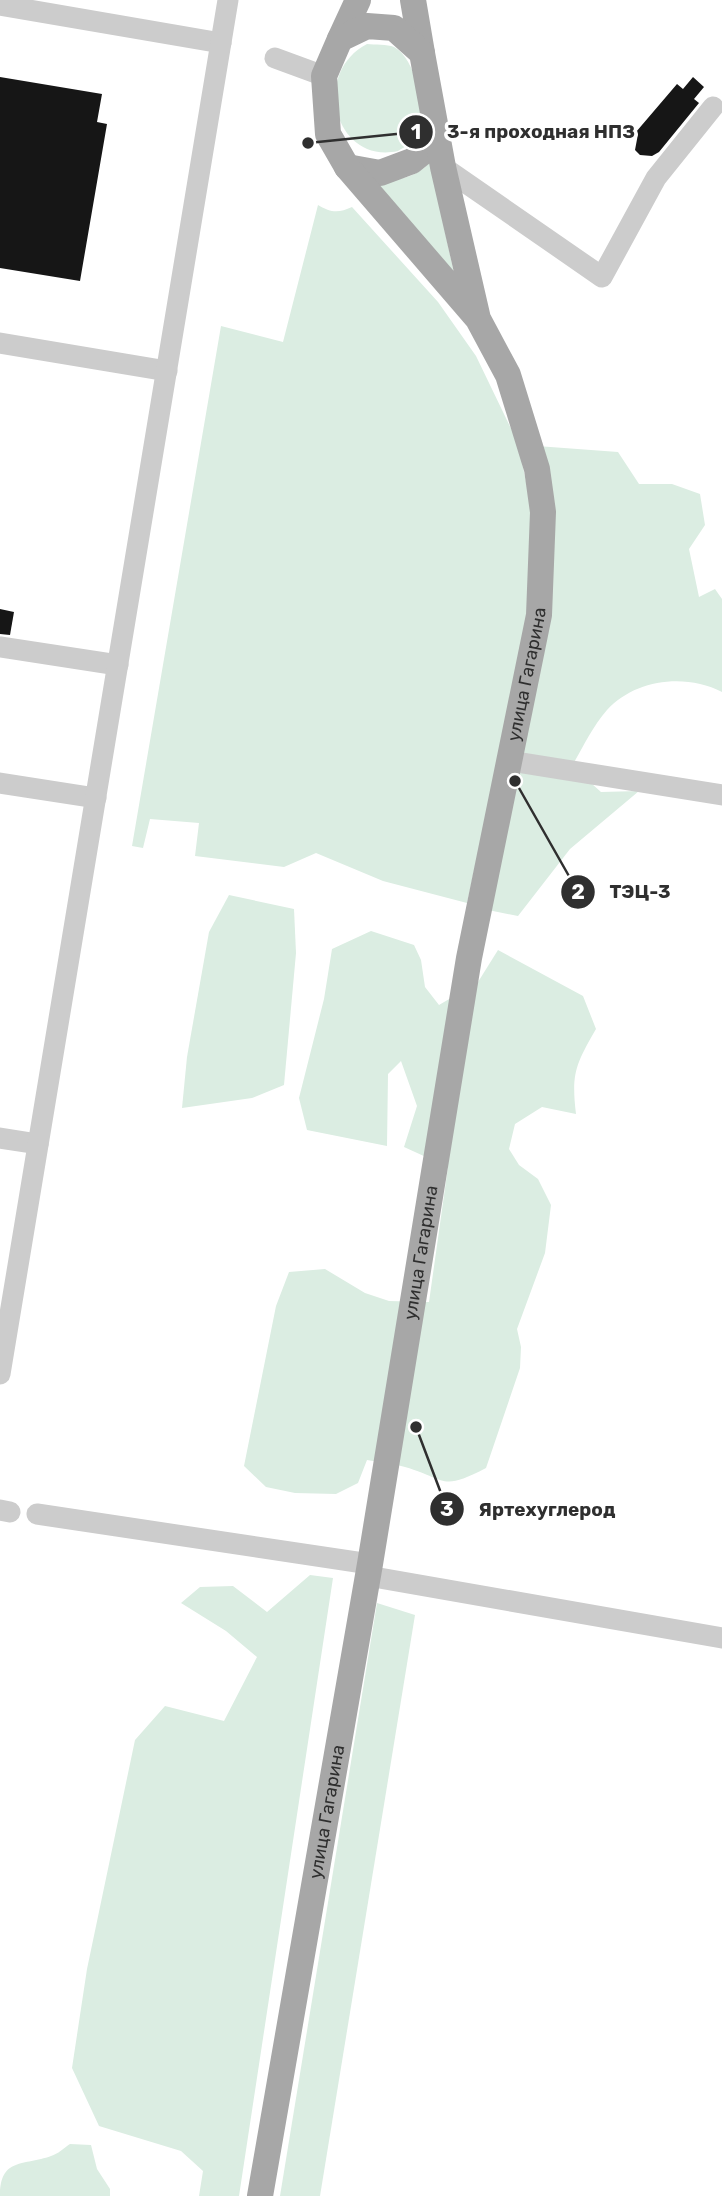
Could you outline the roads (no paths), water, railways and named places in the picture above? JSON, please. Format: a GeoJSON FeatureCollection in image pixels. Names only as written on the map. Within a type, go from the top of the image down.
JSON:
{"type":"FeatureCollection","features":[{"type":"Feature","properties":{"kind":"main road","name":"улица Гагарина"},"geometry":{"type":"LineString","coordinates":[[260,2196],[369,1570],[469,958],[539,615],[543,512],[537,469],[508,375],[478,319],[347,167],[328,134],[324,76],[358,0]]}},
{"type":"Feature","properties":{"kind":"main road","name":"улица Гагарина"},"geometry":{"type":"LineString","coordinates":[[413,0],[443,167],[478,319]]}},
{"type":"Feature","properties":{"kind":"main road"},"geometry":{"type":"LineString","coordinates":[[340,39],[367,26],[394,28],[422,53]]}},
{"type":"Feature","properties":{"kind":"main road"},"geometry":{"type":"LineString","coordinates":[[347,167],[380,173],[412,162],[438,140]]}},
{"type":"Feature","properties":{"kind":"street"},"geometry":{"type":"LineString","coordinates":[[0,1374],[228,0]]}},
{"type":"Feature","properties":{"kind":"street"},"geometry":{"type":"LineString","coordinates":[[0,5],[221,43]]}},
{"type":"Feature","properties":{"kind":"street"},"geometry":{"type":"LineString","coordinates":[[275,58],[324,76]]}},
{"type":"Feature","properties":{"kind":"street"},"geometry":{"type":"LineString","coordinates":[[443,167],[602,276],[656,178],[713,107]]}},
{"type":"Feature","properties":{"kind":"street"},"geometry":{"type":"LineString","coordinates":[[0,343],[167,371]]}},
{"type":"Feature","properties":{"kind":"street"},"geometry":{"type":"LineString","coordinates":[[0,647],[118,665]]}},
{"type":"Feature","properties":{"kind":"street"},"geometry":{"type":"LineString","coordinates":[[510,761],[722,795]]}},
{"type":"Feature","properties":{"kind":"street"},"geometry":{"type":"LineString","coordinates":[[0,783],[96,798]]}},
{"type":"Feature","properties":{"kind":"street"},"geometry":{"type":"LineString","coordinates":[[0,1138],[38,1143]]}},
{"type":"Feature","properties":{"kind":"street"},"geometry":{"type":"LineString","coordinates":[[37,1514],[369,1570],[722,1638]]}},
{"type":"Feature","properties":{"kind":"place","name":"3-я проходная НПЗ"},"geometry":{"type":"Point","coordinates":[308,143]}},
{"type":"Feature","properties":{"kind":"place","name":"ТЭЦ-3"},"geometry":{"type":"Point","coordinates":[515,781]}},
{"type":"Feature","properties":{"kind":"place","name":"Яртехуглерод"},"geometry":{"type":"Point","coordinates":[416,1427]}}]}
